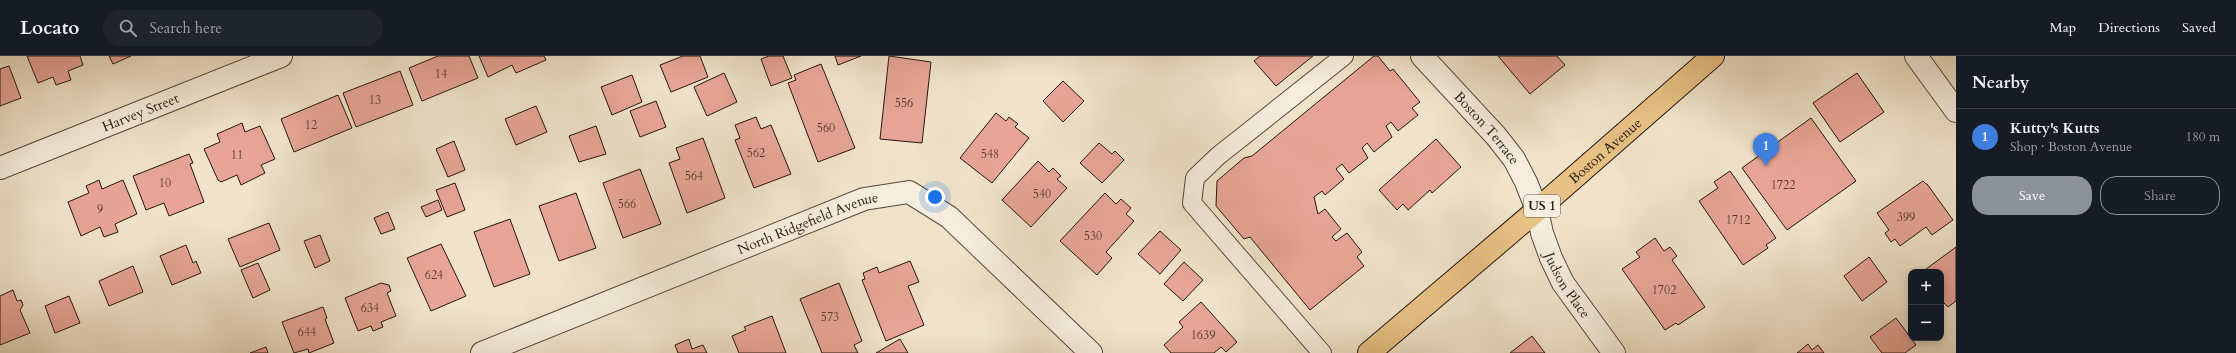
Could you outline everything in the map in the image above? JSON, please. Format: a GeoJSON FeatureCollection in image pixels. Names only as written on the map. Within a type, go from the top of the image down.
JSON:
{"type":"FeatureCollection","features":[{"type":"Feature","properties":{"kind":"main road","name":"Boston Avenue"},"geometry":{"type":"LineString","coordinates":[[1369,353],[1537,210],[1713,56]]}},
{"type":"Feature","properties":{"kind":"street","name":"Harvey Street"},"geometry":{"type":"LineString","coordinates":[[0,168],[281,56]]}},
{"type":"Feature","properties":{"kind":"street","name":"Boston Terrace"},"geometry":{"type":"LineString","coordinates":[[1422,56],[1496,136],[1514,159],[1537,210]]}},
{"type":"Feature","properties":{"kind":"street"},"geometry":{"type":"LineString","coordinates":[[1916,56],[1956,111]]}},
{"type":"Feature","properties":{"kind":"street","name":"North Ridgefield Avenue"},"geometry":{"type":"LineString","coordinates":[[482,353],[864,198],[909,192],[949,217],[1091,353]]}},
{"type":"Feature","properties":{"kind":"street","name":"Judson Place"},"geometry":{"type":"LineString","coordinates":[[1537,210],[1542,233],[1563,283],[1614,353]]}},
{"type":"Feature","properties":{"kind":"lane"},"geometry":{"type":"LineString","coordinates":[[1322,353],[1192,203],[1195,178],[1218,156],[1344,56]]}},
{"type":"Feature","properties":{"kind":"building"},"geometry":{"type":"Polygon","coordinates":[[[27,56],[80,56],[83,65],[68,71],[71,80],[56,85],[53,77],[38,83],[27,56]]]}},
{"type":"Feature","properties":{"kind":"building"},"geometry":{"type":"Polygon","coordinates":[[[109,56],[131,56],[113,64],[109,56]]]}},
{"type":"Feature","properties":{"kind":"building"},"geometry":{"type":"Polygon","coordinates":[[[438,56],[469,56],[478,78],[422,101],[409,68],[438,56]]]}},
{"type":"Feature","properties":{"kind":"building"},"geometry":{"type":"Polygon","coordinates":[[[479,56],[544,56],[546,60],[516,73],[512,65],[488,77],[479,56]]]}},
{"type":"Feature","properties":{"kind":"building"},"geometry":{"type":"Polygon","coordinates":[[[683,56],[700,56],[708,77],[671,92],[660,65],[683,56]]]}},
{"type":"Feature","properties":{"kind":"building"},"geometry":{"type":"Polygon","coordinates":[[[769,56],[783,56],[792,78],[771,86],[761,59],[769,56]]]}},
{"type":"Feature","properties":{"kind":"building"},"geometry":{"type":"Polygon","coordinates":[[[835,56],[861,56],[838,65],[835,56]]]}},
{"type":"Feature","properties":{"kind":"building"},"geometry":{"type":"Polygon","coordinates":[[[889,56],[931,62],[922,143],[880,139],[889,56]]]}},
{"type":"Feature","properties":{"kind":"building"},"geometry":{"type":"Polygon","coordinates":[[[1260,56],[1313,56],[1276,86],[1254,61],[1260,56]]]}},
{"type":"Feature","properties":{"kind":"building"},"geometry":{"type":"Polygon","coordinates":[[[1374,56],[1378,56],[1390,71],[1393,69],[1420,102],[1412,108],[1418,115],[1398,131],[1391,122],[1386,126],[1392,137],[1374,152],[1367,143],[1362,148],[1368,158],[1349,173],[1342,164],[1336,169],[1344,179],[1325,195],[1322,191],[1314,197],[1318,214],[1325,209],[1341,229],[1332,237],[1336,241],[1347,233],[1362,252],[1357,257],[1364,266],[1310,310],[1250,237],[1244,239],[1216,206],[1217,181],[1244,158],[1252,156],[1374,56]]]}},
{"type":"Feature","properties":{"kind":"building"},"geometry":{"type":"Polygon","coordinates":[[[1498,56],[1557,56],[1565,65],[1530,94],[1498,56]]]}},
{"type":"Feature","properties":{"kind":"building"},"geometry":{"type":"Polygon","coordinates":[[[821,64],[855,148],[818,162],[788,83],[796,80],[794,75],[821,64]]]}},
{"type":"Feature","properties":{"kind":"building"},"geometry":{"type":"Polygon","coordinates":[[[9,66],[21,98],[0,106],[0,69],[9,66]]]}},
{"type":"Feature","properties":{"kind":"building"},"geometry":{"type":"Polygon","coordinates":[[[400,71],[413,105],[356,127],[343,93],[400,71]]]}},
{"type":"Feature","properties":{"kind":"building"},"geometry":{"type":"Polygon","coordinates":[[[724,73],[737,102],[707,116],[694,87],[724,73]]]}},
{"type":"Feature","properties":{"kind":"building"},"geometry":{"type":"Polygon","coordinates":[[[1857,73],[1884,112],[1840,142],[1813,103],[1857,73]]]}},
{"type":"Feature","properties":{"kind":"building"},"geometry":{"type":"Polygon","coordinates":[[[632,75],[642,102],[612,115],[601,87],[632,75]]]}},
{"type":"Feature","properties":{"kind":"building"},"geometry":{"type":"Polygon","coordinates":[[[1063,81],[1084,101],[1063,122],[1043,101],[1063,81]]]}},
{"type":"Feature","properties":{"kind":"building"},"geometry":{"type":"Polygon","coordinates":[[[338,95],[352,128],[294,152],[281,119],[338,95]]]}},
{"type":"Feature","properties":{"kind":"building"},"geometry":{"type":"Polygon","coordinates":[[[656,101],[666,127],[640,137],[630,111],[656,101]]]}},
{"type":"Feature","properties":{"kind":"building"},"geometry":{"type":"Polygon","coordinates":[[[536,106],[547,132],[516,145],[505,119],[536,106]]]}},
{"type":"Feature","properties":{"kind":"building"},"geometry":{"type":"Polygon","coordinates":[[[996,113],[1006,121],[1009,117],[1018,124],[1015,127],[1029,138],[992,183],[960,158],[996,113]]]}},
{"type":"Feature","properties":{"kind":"building"},"geometry":{"type":"Polygon","coordinates":[[[756,117],[761,129],[771,125],[791,174],[754,188],[735,140],[740,138],[735,125],[756,117]]]}},
{"type":"Feature","properties":{"kind":"building"},"geometry":{"type":"Polygon","coordinates":[[[1811,118],[1856,181],[1787,230],[1742,168],[1811,118]]]}},
{"type":"Feature","properties":{"kind":"building"},"geometry":{"type":"Polygon","coordinates":[[[242,123],[245,132],[260,126],[275,159],[261,165],[265,173],[241,185],[237,175],[221,182],[218,180],[204,149],[220,142],[217,134],[242,123]]]}},
{"type":"Feature","properties":{"kind":"building"},"geometry":{"type":"Polygon","coordinates":[[[596,126],[606,154],[579,162],[569,136],[596,126]]]}},
{"type":"Feature","properties":{"kind":"building"},"geometry":{"type":"Polygon","coordinates":[[[703,138],[725,198],[687,213],[669,163],[680,159],[676,148],[703,138]]]}},
{"type":"Feature","properties":{"kind":"building"},"geometry":{"type":"Polygon","coordinates":[[[1436,139],[1461,167],[1432,193],[1430,190],[1408,210],[1403,204],[1397,210],[1379,190],[1436,139]]]}},
{"type":"Feature","properties":{"kind":"building"},"geometry":{"type":"Polygon","coordinates":[[[454,141],[465,170],[448,177],[436,149],[454,141]]]}},
{"type":"Feature","properties":{"kind":"building"},"geometry":{"type":"Polygon","coordinates":[[[1099,143],[1112,154],[1115,151],[1124,160],[1102,183],[1080,163],[1099,143]]]}},
{"type":"Feature","properties":{"kind":"building"},"geometry":{"type":"Polygon","coordinates":[[[189,154],[193,163],[190,164],[204,202],[169,216],[164,203],[146,210],[133,176],[189,154]]]}},
{"type":"Feature","properties":{"kind":"building"},"geometry":{"type":"Polygon","coordinates":[[[1038,161],[1049,172],[1053,168],[1061,176],[1057,179],[1067,188],[1031,227],[1002,200],[1038,161]]]}},
{"type":"Feature","properties":{"kind":"building"},"geometry":{"type":"Polygon","coordinates":[[[640,169],[661,224],[623,238],[603,183],[640,169]]]}},
{"type":"Feature","properties":{"kind":"building"},"geometry":{"type":"Polygon","coordinates":[[[1730,171],[1776,238],[1766,245],[1768,248],[1743,265],[1699,201],[1718,188],[1714,182],[1730,171]]]}},
{"type":"Feature","properties":{"kind":"building"},"geometry":{"type":"Polygon","coordinates":[[[99,180],[102,189],[123,180],[137,214],[115,224],[118,232],[104,237],[100,227],[81,236],[68,202],[89,193],[86,186],[99,180]]]}},
{"type":"Feature","properties":{"kind":"building"},"geometry":{"type":"Polygon","coordinates":[[[1923,181],[1927,184],[1953,220],[1932,235],[1926,227],[1900,246],[1895,239],[1891,242],[1885,233],[1889,230],[1877,213],[1923,181]]]}},
{"type":"Feature","properties":{"kind":"building"},"geometry":{"type":"Polygon","coordinates":[[[455,183],[465,210],[447,217],[436,190],[455,183]]]}},
{"type":"Feature","properties":{"kind":"building"},"geometry":{"type":"Polygon","coordinates":[[[576,193],[596,248],[559,261],[539,206],[576,193]]]}},
{"type":"Feature","properties":{"kind":"building"},"geometry":{"type":"Polygon","coordinates":[[[1105,193],[1116,204],[1121,199],[1131,208],[1126,214],[1134,221],[1106,252],[1112,258],[1097,275],[1060,241],[1105,193]]]}},
{"type":"Feature","properties":{"kind":"building"},"geometry":{"type":"Polygon","coordinates":[[[438,200],[442,210],[426,217],[421,207],[438,200]]]}},
{"type":"Feature","properties":{"kind":"building"},"geometry":{"type":"Polygon","coordinates":[[[388,212],[395,229],[381,234],[374,218],[388,212]]]}},
{"type":"Feature","properties":{"kind":"building"},"geometry":{"type":"Polygon","coordinates":[[[510,219],[530,274],[494,287],[474,232],[510,219]]]}},
{"type":"Feature","properties":{"kind":"building"},"geometry":{"type":"Polygon","coordinates":[[[269,223],[280,250],[240,267],[228,239],[269,223]]]}},
{"type":"Feature","properties":{"kind":"building"},"geometry":{"type":"Polygon","coordinates":[[[1160,231],[1181,250],[1160,274],[1138,254],[1160,231]]]}},
{"type":"Feature","properties":{"kind":"building"},"geometry":{"type":"Polygon","coordinates":[[[320,235],[330,261],[315,268],[304,241],[320,235]]]}},
{"type":"Feature","properties":{"kind":"building"},"geometry":{"type":"Polygon","coordinates":[[[1655,238],[1664,251],[1670,247],[1677,256],[1672,260],[1705,307],[1678,325],[1676,323],[1665,330],[1622,269],[1640,257],[1636,252],[1655,238]]]}},
{"type":"Feature","properties":{"kind":"building"},"geometry":{"type":"Polygon","coordinates":[[[441,244],[466,296],[431,311],[407,258],[441,244]]]}},
{"type":"Feature","properties":{"kind":"building"},"geometry":{"type":"Polygon","coordinates":[[[186,245],[193,263],[196,261],[201,273],[172,285],[160,256],[186,245]]]}},
{"type":"Feature","properties":{"kind":"building"},"geometry":{"type":"Polygon","coordinates":[[[1956,247],[1956,301],[1948,307],[1944,303],[1944,269],[1926,269],[1956,247]]]}},
{"type":"Feature","properties":{"kind":"building"},"geometry":{"type":"Polygon","coordinates":[[[1869,257],[1887,282],[1862,301],[1844,276],[1869,257]]]}},
{"type":"Feature","properties":{"kind":"building"},"geometry":{"type":"Polygon","coordinates":[[[910,261],[919,282],[908,286],[924,325],[886,341],[862,280],[865,279],[863,273],[877,267],[879,273],[910,261]]]}},
{"type":"Feature","properties":{"kind":"building"},"geometry":{"type":"Polygon","coordinates":[[[1184,262],[1203,280],[1183,301],[1164,284],[1184,262]]]}},
{"type":"Feature","properties":{"kind":"building"},"geometry":{"type":"Polygon","coordinates":[[[258,263],[270,290],[253,298],[241,270],[258,263]]]}},
{"type":"Feature","properties":{"kind":"building"},"geometry":{"type":"Polygon","coordinates":[[[133,266],[143,292],[109,306],[99,281],[133,266]]]}},
{"type":"Feature","properties":{"kind":"building"},"geometry":{"type":"Polygon","coordinates":[[[381,283],[389,285],[391,291],[387,293],[396,316],[381,322],[383,327],[373,331],[371,326],[358,331],[345,298],[381,283]]]}},
{"type":"Feature","properties":{"kind":"building"},"geometry":{"type":"Polygon","coordinates":[[[839,283],[862,341],[854,345],[858,353],[822,353],[800,299],[839,283]]]}},
{"type":"Feature","properties":{"kind":"building"},"geometry":{"type":"Polygon","coordinates":[[[13,290],[17,301],[21,300],[23,305],[20,310],[30,333],[0,345],[0,296],[13,290]]]}},
{"type":"Feature","properties":{"kind":"building"},"geometry":{"type":"Polygon","coordinates":[[[69,296],[80,323],[55,333],[45,306],[69,296]]]}},
{"type":"Feature","properties":{"kind":"building"},"geometry":{"type":"Polygon","coordinates":[[[1201,302],[1237,342],[1226,352],[1221,347],[1214,353],[1171,353],[1164,345],[1183,327],[1179,322],[1201,302]]]}},
{"type":"Feature","properties":{"kind":"building"},"geometry":{"type":"Polygon","coordinates":[[[323,307],[327,318],[325,319],[334,343],[309,353],[308,349],[294,353],[282,322],[323,307]]]}},
{"type":"Feature","properties":{"kind":"building"},"geometry":{"type":"Polygon","coordinates":[[[772,316],[786,353],[739,353],[732,336],[746,330],[744,327],[772,316]]]}},
{"type":"Feature","properties":{"kind":"building"},"geometry":{"type":"Polygon","coordinates":[[[1896,318],[1908,334],[1908,341],[1913,341],[1916,345],[1905,353],[1882,353],[1870,337],[1896,318]]]}},
{"type":"Feature","properties":{"kind":"building"},"geometry":{"type":"Polygon","coordinates":[[[1532,336],[1545,353],[1510,353],[1532,336]]]}},
{"type":"Feature","properties":{"kind":"building"},"geometry":{"type":"Polygon","coordinates":[[[689,339],[692,349],[703,345],[707,353],[678,353],[675,345],[689,339]]]}},
{"type":"Feature","properties":{"kind":"building"},"geometry":{"type":"Polygon","coordinates":[[[900,339],[908,353],[876,353],[900,339]]]}},
{"type":"Feature","properties":{"kind":"building"},"geometry":{"type":"Polygon","coordinates":[[[1808,344],[1812,350],[1818,345],[1824,353],[1797,353],[1808,344]]]}},
{"type":"Feature","properties":{"kind":"building"},"geometry":{"type":"Polygon","coordinates":[[[266,347],[268,353],[250,353],[266,347]]]}},
{"type":"Feature","properties":{"kind":"place","name":"Kutty's Kutts"},"geometry":{"type":"Point","coordinates":[1766,166]}}]}
